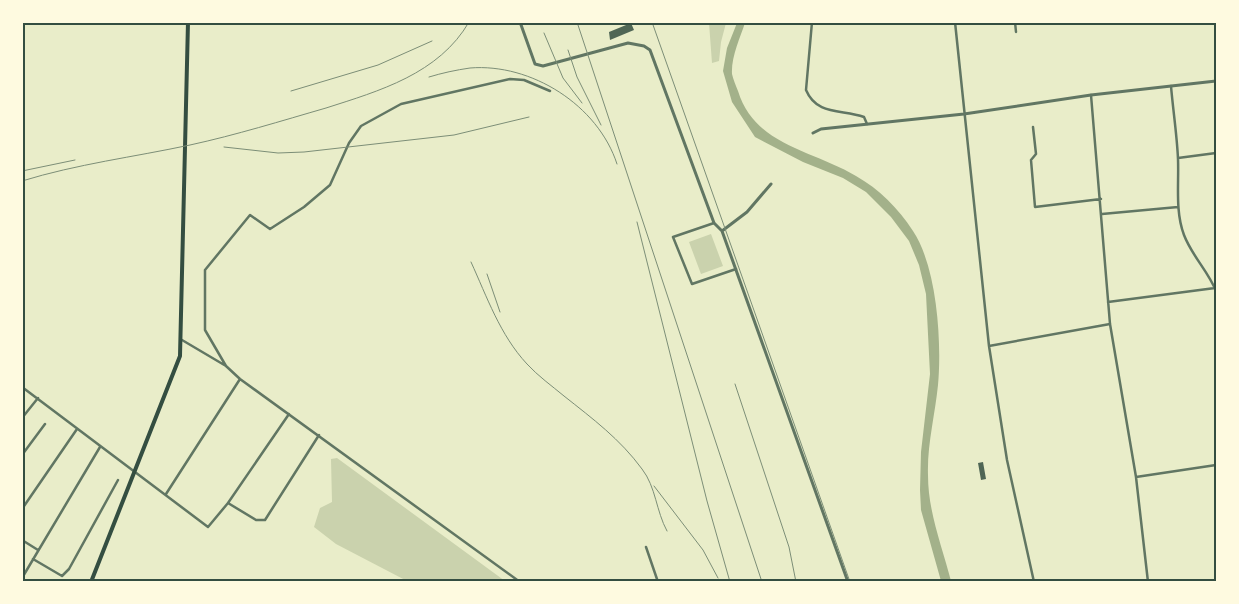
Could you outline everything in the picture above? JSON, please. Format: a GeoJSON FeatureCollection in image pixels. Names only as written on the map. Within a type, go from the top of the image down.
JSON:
{"type":"FeatureCollection","features":[{"type":"Feature","properties":{"kind":"main road"},"geometry":{"type":"LineString","coordinates":[[91,582],[136,472],[180,356],[182,340],[188,22]]}},
{"type":"Feature","properties":{"kind":"street"},"geometry":{"type":"LineString","coordinates":[[520,22],[535,64],[543,66],[628,43],[644,46],[650,50],[714,223],[722,231],[848,582]]}},
{"type":"Feature","properties":{"kind":"street"},"geometry":{"type":"LineString","coordinates":[[812,22],[806,81],[806,90],[809,98],[815,105],[847,115],[864,117],[867,124]]}},
{"type":"Feature","properties":{"kind":"street"},"geometry":{"type":"LineString","coordinates":[[955,22],[989,346],[1007,460],[1034,582]]}},
{"type":"Feature","properties":{"kind":"street"},"geometry":{"type":"LineString","coordinates":[[1015,22],[1016,32]]}},
{"type":"Feature","properties":{"kind":"street"},"geometry":{"type":"LineString","coordinates":[[226,366],[205,330],[205,270],[250,215],[270,229],[304,207],[330,185],[349,143],[360,126],[401,104],[510,79],[524,80],[550,91]]}},
{"type":"Feature","properties":{"kind":"street"},"geometry":{"type":"LineString","coordinates":[[813,133],[821,129],[964,114],[1091,95],[1216,81]]}},
{"type":"Feature","properties":{"kind":"street"},"geometry":{"type":"LineString","coordinates":[[1108,302],[1216,289],[1207,272],[1190,248],[1184,234],[1178,207],[1178,158],[1171,86]]}},
{"type":"Feature","properties":{"kind":"street"},"geometry":{"type":"LineString","coordinates":[[1091,95],[1110,324],[1136,477],[1148,582]]}},
{"type":"Feature","properties":{"kind":"street"},"geometry":{"type":"LineString","coordinates":[[1033,127],[1036,154],[1031,160],[1035,207],[1101,199]]}},
{"type":"Feature","properties":{"kind":"street"},"geometry":{"type":"LineString","coordinates":[[1178,158],[1216,153]]}},
{"type":"Feature","properties":{"kind":"street"},"geometry":{"type":"LineString","coordinates":[[722,231],[747,212],[771,184]]}},
{"type":"Feature","properties":{"kind":"street"},"geometry":{"type":"LineString","coordinates":[[1102,214],[1178,207]]}},
{"type":"Feature","properties":{"kind":"street"},"geometry":{"type":"LineString","coordinates":[[714,223],[673,236],[692,284],[736,269]]}},
{"type":"Feature","properties":{"kind":"street"},"geometry":{"type":"LineString","coordinates":[[989,346],[1110,324]]}},
{"type":"Feature","properties":{"kind":"street"},"geometry":{"type":"LineString","coordinates":[[182,340],[226,366],[240,379],[520,582]]}},
{"type":"Feature","properties":{"kind":"street"},"geometry":{"type":"LineString","coordinates":[[166,494],[240,379]]}},
{"type":"Feature","properties":{"kind":"street"},"geometry":{"type":"LineString","coordinates":[[22,387],[208,527],[228,503],[289,413]]}},
{"type":"Feature","properties":{"kind":"street"},"geometry":{"type":"LineString","coordinates":[[22,418],[38,398]]}},
{"type":"Feature","properties":{"kind":"street"},"geometry":{"type":"LineString","coordinates":[[22,455],[45,424]]}},
{"type":"Feature","properties":{"kind":"street"},"geometry":{"type":"LineString","coordinates":[[22,509],[77,428]]}},
{"type":"Feature","properties":{"kind":"street"},"geometry":{"type":"LineString","coordinates":[[228,503],[256,520],[266,520],[319,435]]}},
{"type":"Feature","properties":{"kind":"street"},"geometry":{"type":"LineString","coordinates":[[22,578],[100,447]]}},
{"type":"Feature","properties":{"kind":"street"},"geometry":{"type":"LineString","coordinates":[[1136,477],[1216,465]]}},
{"type":"Feature","properties":{"kind":"street"},"geometry":{"type":"LineString","coordinates":[[33,559],[62,576],[69,569],[118,480]]}},
{"type":"Feature","properties":{"kind":"street"},"geometry":{"type":"LineString","coordinates":[[22,540],[38,550]]}},
{"type":"Feature","properties":{"kind":"street"},"geometry":{"type":"LineString","coordinates":[[646,547],[658,582]]}},
{"type":"Feature","properties":{"kind":"shaded area"},"geometry":{"type":"Polygon","coordinates":[[[709,23],[726,23],[719,61],[712,63],[709,23]]]}},
{"type":"Feature","properties":{"kind":"shaded area"},"geometry":{"type":"Polygon","coordinates":[[[737,23],[745,23],[734,54],[732,74],[746,109],[758,124],[771,135],[856,176],[888,200],[913,231],[928,264],[936,305],[939,348],[938,385],[928,464],[929,489],[936,529],[951,581],[941,581],[921,510],[921,452],[930,374],[926,294],[919,265],[909,241],[891,217],[866,192],[843,178],[803,162],[755,137],[732,102],[723,71],[727,48],[737,23]]]}},
{"type":"Feature","properties":{"kind":"shaded area"},"geometry":{"type":"Polygon","coordinates":[[[711,234],[723,266],[701,274],[689,242],[711,234]]]}},
{"type":"Feature","properties":{"kind":"shaded area"},"geometry":{"type":"Polygon","coordinates":[[[337,458],[505,581],[407,581],[336,544],[314,527],[320,508],[332,502],[331,459],[337,458]]]}},
{"type":"Feature","properties":{"kind":"building"},"geometry":{"type":"Polygon","coordinates":[[[631,23],[634,30],[610,40],[609,32],[631,23]]]}},
{"type":"Feature","properties":{"kind":"building"},"geometry":{"type":"Polygon","coordinates":[[[983,462],[986,479],[981,480],[978,463],[983,462]]]}},
{"type":"Feature","properties":{"kind":"tram line"},"geometry":{"type":"LineString","coordinates":[[652,22],[850,582]]}},
{"type":"Feature","properties":{"kind":"railway"},"geometry":{"type":"LineString","coordinates":[[22,181],[85,165],[224,137],[366,95],[425,68],[456,40],[469,22]]}},
{"type":"Feature","properties":{"kind":"railway"},"geometry":{"type":"LineString","coordinates":[[577,22],[762,582]]}},
{"type":"Feature","properties":{"kind":"railway"},"geometry":{"type":"LineString","coordinates":[[544,33],[563,78],[582,103]]}},
{"type":"Feature","properties":{"kind":"railway"},"geometry":{"type":"LineString","coordinates":[[291,91],[378,65],[432,41]]}},
{"type":"Feature","properties":{"kind":"railway"},"geometry":{"type":"LineString","coordinates":[[568,50],[577,77],[601,125]]}},
{"type":"Feature","properties":{"kind":"railway"},"geometry":{"type":"LineString","coordinates":[[429,77],[470,68],[493,68],[516,73],[538,81],[559,92],[578,106],[595,123],[608,143],[617,164]]}},
{"type":"Feature","properties":{"kind":"railway"},"geometry":{"type":"LineString","coordinates":[[224,147],[278,153],[304,152],[454,135],[529,117]]}},
{"type":"Feature","properties":{"kind":"railway"},"geometry":{"type":"LineString","coordinates":[[22,171],[75,160]]}},
{"type":"Feature","properties":{"kind":"railway"},"geometry":{"type":"LineString","coordinates":[[637,222],[707,501],[730,582]]}},
{"type":"Feature","properties":{"kind":"railway"},"geometry":{"type":"LineString","coordinates":[[471,262],[495,315],[517,353],[540,377],[596,421],[634,458],[647,476],[667,531]]}},
{"type":"Feature","properties":{"kind":"railway"},"geometry":{"type":"LineString","coordinates":[[487,274],[500,312]]}},
{"type":"Feature","properties":{"kind":"railway"},"geometry":{"type":"LineString","coordinates":[[735,384],[789,547],[796,582]]}},
{"type":"Feature","properties":{"kind":"railway"},"geometry":{"type":"LineString","coordinates":[[654,486],[703,550],[718,578]]}}]}
